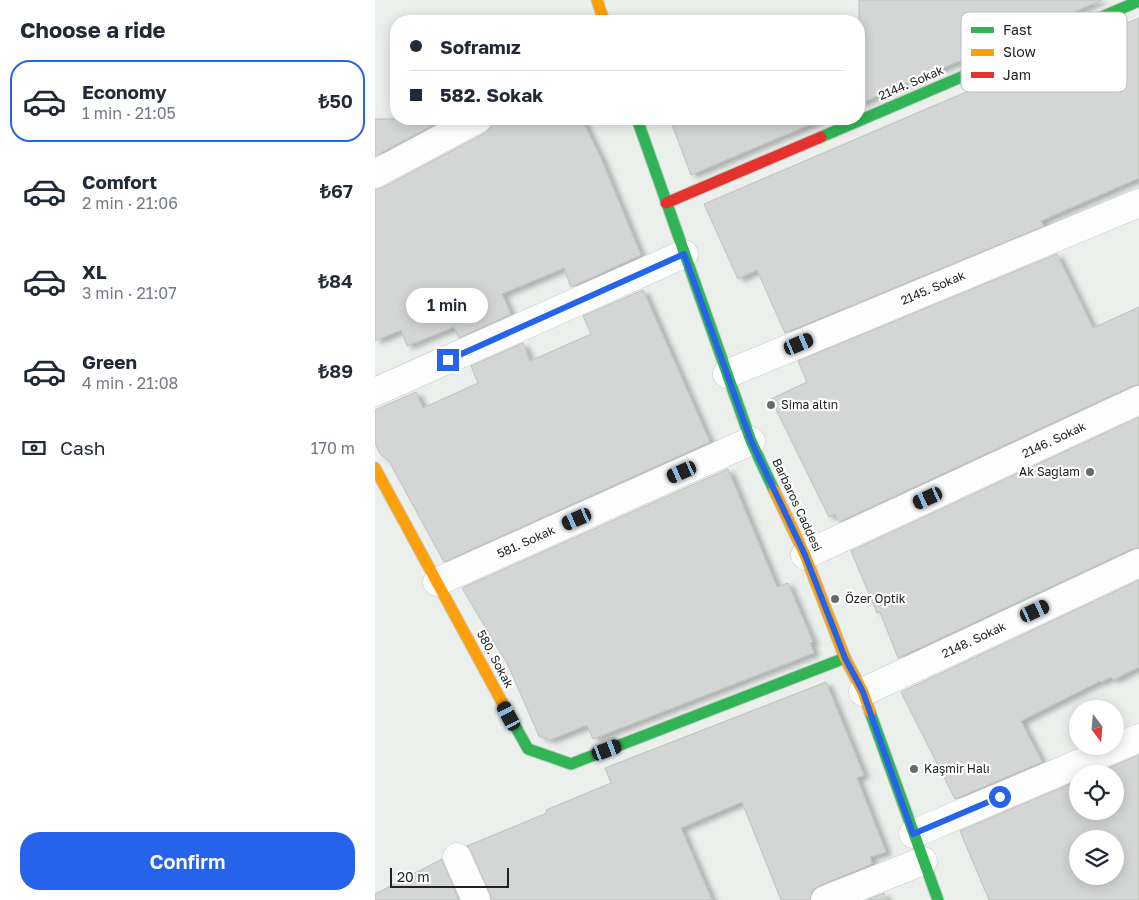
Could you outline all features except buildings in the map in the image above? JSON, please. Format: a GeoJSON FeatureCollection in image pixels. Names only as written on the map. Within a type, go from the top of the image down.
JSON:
{"type":"FeatureCollection","features":[{"type":"Feature","properties":{"kind":"street","name":"2144. Sokak"},"geometry":{"type":"LineString","coordinates":[[1113,12],[1139,1]]}},
{"type":"Feature","properties":{"kind":"street","name":"2144. Sokak"},"geometry":{"type":"LineString","coordinates":[[865,117],[961,77]]}},
{"type":"Feature","properties":{"kind":"street"},"geometry":{"type":"LineString","coordinates":[[375,174],[467,125]]}},
{"type":"Feature","properties":{"kind":"street","name":"Barbaros Caddesi"},"geometry":{"type":"LineString","coordinates":[[639,125],[751,441],[805,555],[845,658],[863,692],[938,900]]}},
{"type":"Feature","properties":{"kind":"street","name":"2144. Sokak"},"geometry":{"type":"LineString","coordinates":[[666,202],[847,125]]}},
{"type":"Feature","properties":{"kind":"street","name":"2145. Sokak"},"geometry":{"type":"LineString","coordinates":[[727,374],[1139,202]]}},
{"type":"Feature","properties":{"kind":"street"},"geometry":{"type":"LineString","coordinates":[[375,392],[684,254]]}},
{"type":"Feature","properties":{"kind":"street","name":"2146. Sokak"},"geometry":{"type":"LineString","coordinates":[[805,555],[1139,400]]}},
{"type":"Feature","properties":{"kind":"street","name":"581. Sokak"},"geometry":{"type":"LineString","coordinates":[[437,582],[751,441]]}},
{"type":"Feature","properties":{"kind":"street","name":"580. Sokak"},"geometry":{"type":"LineString","coordinates":[[375,468],[528,749],[571,764],[845,658]]}},
{"type":"Feature","properties":{"kind":"street","name":"2148. Sokak"},"geometry":{"type":"LineString","coordinates":[[863,692],[1139,562]]}},
{"type":"Feature","properties":{"kind":"street"},"geometry":{"type":"LineString","coordinates":[[913,834],[1139,738]]}},
{"type":"Feature","properties":{"kind":"street"},"geometry":{"type":"LineString","coordinates":[[457,857],[476,900]]}},
{"type":"Feature","properties":{"kind":"street"},"geometry":{"type":"LineString","coordinates":[[825,900],[923,861]]}},
{"type":"Feature","properties":{"kind":"traffic: fast"},"geometry":{"type":"LineString","coordinates":[[1113,12],[1139,1]]}},
{"type":"Feature","properties":{"kind":"traffic: fast"},"geometry":{"type":"LineString","coordinates":[[865,118],[961,77]]}},
{"type":"Feature","properties":{"kind":"traffic: fast"},"geometry":{"type":"LineString","coordinates":[[639,125],[751,441],[774,490]]}},
{"type":"Feature","properties":{"kind":"traffic: fast"},"geometry":{"type":"LineString","coordinates":[[821,137],[849,125]]}},
{"type":"Feature","properties":{"kind":"traffic: fast"},"geometry":{"type":"LineString","coordinates":[[509,715],[528,749],[571,764],[845,658]]}},
{"type":"Feature","properties":{"kind":"traffic: fast"},"geometry":{"type":"LineString","coordinates":[[870,712],[938,900]]}},
{"type":"Feature","properties":{"kind":"traffic: slow"},"geometry":{"type":"LineString","coordinates":[[597,0],[602,15]]}},
{"type":"Feature","properties":{"kind":"traffic: slow"},"geometry":{"type":"LineString","coordinates":[[375,468],[509,715]]}},
{"type":"Feature","properties":{"kind":"traffic: slow"},"geometry":{"type":"LineString","coordinates":[[774,490],[805,555],[845,658],[863,692],[870,712]]}},
{"type":"Feature","properties":{"kind":"traffic: jam"},"geometry":{"type":"LineString","coordinates":[[666,203],[821,137]]}},
{"type":"Feature","properties":{"kind":"place","name":"Sima altın"},"geometry":{"type":"Point","coordinates":[771,405]}},
{"type":"Feature","properties":{"kind":"place","name":"Ak Sağlam"},"geometry":{"type":"Point","coordinates":[1090,472]}},
{"type":"Feature","properties":{"kind":"place","name":"Özer Optik"},"geometry":{"type":"Point","coordinates":[835,599]}},
{"type":"Feature","properties":{"kind":"place","name":"Kaşmir Halı"},"geometry":{"type":"Point","coordinates":[914,769]}},
{"type":"Feature","properties":{"kind":"route"},"geometry":{"type":"LineString","coordinates":[[448,360],[684,254],[751,441],[805,555],[845,658],[863,692],[913,834],[1000,797]]}}]}
